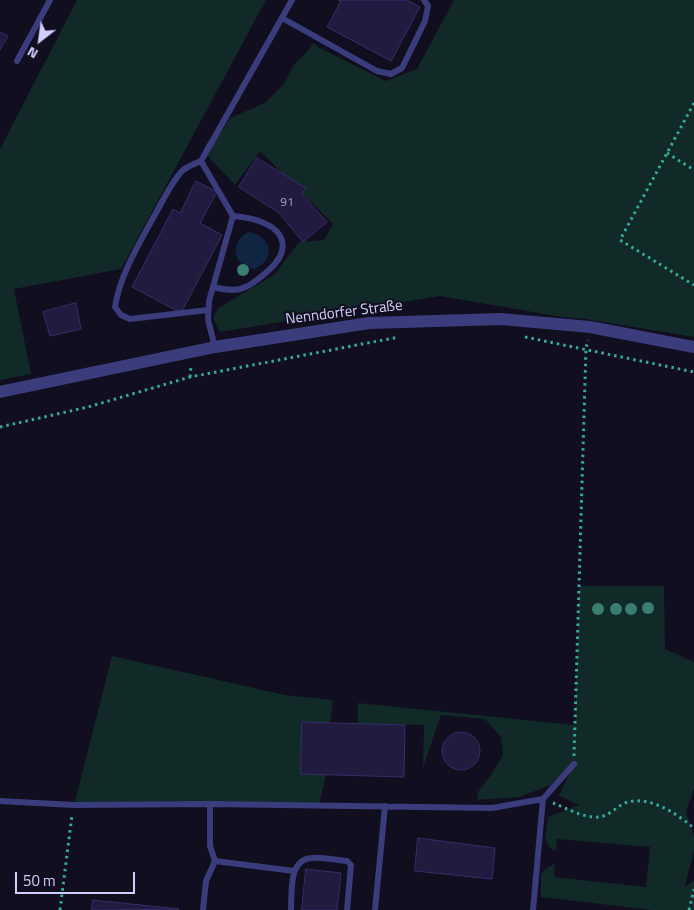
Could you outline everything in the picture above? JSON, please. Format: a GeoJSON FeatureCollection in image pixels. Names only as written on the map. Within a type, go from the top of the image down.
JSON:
{"type":"FeatureCollection","features":[{"type":"Feature","properties":{"kind":"street","name":"Nenndorfer Straße"},"geometry":{"type":"LineString","coordinates":[[0,392],[215,347],[370,324],[501,319],[590,327],[694,347]]}},
{"type":"Feature","properties":{"kind":"lane"},"geometry":{"type":"LineString","coordinates":[[17,61],[50,0]]}},
{"type":"Feature","properties":{"kind":"lane"},"geometry":{"type":"LineString","coordinates":[[208,310],[130,318],[121,315],[115,307],[117,292],[135,253],[170,187],[182,171],[190,165],[201,161],[292,0]]}},
{"type":"Feature","properties":{"kind":"lane"},"geometry":{"type":"LineString","coordinates":[[282,18],[377,71],[391,74],[402,68],[425,21],[428,6],[424,0]]}},
{"type":"Feature","properties":{"kind":"lane"},"geometry":{"type":"LineString","coordinates":[[201,161],[232,216],[209,301],[208,320],[215,347]]}},
{"type":"Feature","properties":{"kind":"lane"},"geometry":{"type":"LineString","coordinates":[[213,287],[241,289],[259,279],[275,265],[284,251],[284,243],[271,227],[260,221],[232,216]]}},
{"type":"Feature","properties":{"kind":"lane"},"geometry":{"type":"LineString","coordinates":[[533,910],[543,799],[574,764]]}},
{"type":"Feature","properties":{"kind":"lane"},"geometry":{"type":"LineString","coordinates":[[0,801],[74,805],[210,804],[492,808],[543,799]]}},
{"type":"Feature","properties":{"kind":"lane"},"geometry":{"type":"LineString","coordinates":[[203,910],[206,881],[215,861],[210,846],[210,804]]}},
{"type":"Feature","properties":{"kind":"lane"},"geometry":{"type":"LineString","coordinates":[[375,910],[385,806]]}},
{"type":"Feature","properties":{"kind":"lane"},"geometry":{"type":"LineString","coordinates":[[291,910],[294,871],[299,863],[310,857],[347,861],[351,865],[347,910]]}},
{"type":"Feature","properties":{"kind":"lane"},"geometry":{"type":"LineString","coordinates":[[215,861],[294,871]]}},
{"type":"Feature","properties":{"kind":"path"},"geometry":{"type":"LineString","coordinates":[[694,103],[620,240],[694,285]]}},
{"type":"Feature","properties":{"kind":"path"},"geometry":{"type":"LineString","coordinates":[[667,154],[694,170]]}},
{"type":"Feature","properties":{"kind":"path"},"geometry":{"type":"LineString","coordinates":[[574,764],[586,348],[590,327]]}},
{"type":"Feature","properties":{"kind":"path"},"geometry":{"type":"LineString","coordinates":[[0,426],[88,407],[190,378],[400,337]]}},
{"type":"Feature","properties":{"kind":"path"},"geometry":{"type":"LineString","coordinates":[[524,337],[586,348],[694,372]]}},
{"type":"Feature","properties":{"kind":"path"},"geometry":{"type":"LineString","coordinates":[[543,799],[594,818],[610,814],[627,802],[646,802],[676,813],[694,828]]}},
{"type":"Feature","properties":{"kind":"path"},"geometry":{"type":"LineString","coordinates":[[60,910],[74,805]]}},
{"type":"Feature","properties":{"kind":"path"},"geometry":{"type":"LineString","coordinates":[[689,908],[694,889]]}},
{"type":"Feature","properties":{"kind":"green space"},"geometry":{"type":"Polygon","coordinates":[[[77,0],[266,0],[121,269],[14,289],[31,374],[0,380],[0,149],[77,0]]]}},
{"type":"Feature","properties":{"kind":"green space"},"geometry":{"type":"Polygon","coordinates":[[[454,0],[694,0],[694,337],[440,296],[220,332],[213,318],[218,308],[274,275],[299,242],[324,240],[333,224],[260,151],[235,185],[204,152],[205,146],[211,137],[219,135],[230,118],[265,103],[283,85],[295,63],[314,43],[318,47],[386,81],[417,69],[454,0]]]}},
{"type":"Feature","properties":{"kind":"green space"},"geometry":{"type":"Polygon","coordinates":[[[579,586],[664,586],[665,649],[694,662],[694,788],[686,812],[694,837],[694,850],[685,887],[694,880],[694,910],[651,910],[541,897],[541,874],[546,868],[555,864],[554,877],[646,887],[650,847],[557,839],[556,851],[550,848],[545,839],[548,817],[579,805],[559,796],[573,765],[551,785],[519,797],[477,800],[478,792],[503,755],[501,737],[485,719],[441,715],[423,768],[424,725],[358,724],[358,703],[575,725],[579,586]]]}},
{"type":"Feature","properties":{"kind":"green space"},"geometry":{"type":"Polygon","coordinates":[[[112,656],[285,695],[333,700],[330,723],[302,723],[301,774],[326,775],[319,805],[74,805],[112,656]]]}},
{"type":"Feature","properties":{"kind":"water"},"geometry":{"type":"Polygon","coordinates":[[[249,232],[263,238],[269,249],[266,260],[254,269],[241,263],[237,258],[236,252],[238,241],[249,232]]]}},
{"type":"Feature","properties":{"kind":"building"},"geometry":{"type":"Polygon","coordinates":[[[338,0],[407,0],[420,7],[391,61],[327,27],[341,1],[338,0]]]}},
{"type":"Feature","properties":{"kind":"building"},"geometry":{"type":"Polygon","coordinates":[[[0,32],[8,36],[0,50],[0,32]]]}},
{"type":"Feature","properties":{"kind":"building"},"geometry":{"type":"Polygon","coordinates":[[[257,158],[306,188],[302,194],[327,222],[303,242],[279,213],[239,187],[257,158]]]}},
{"type":"Feature","properties":{"kind":"building"},"geometry":{"type":"Polygon","coordinates":[[[196,181],[217,192],[200,223],[222,235],[181,313],[132,287],[173,209],[180,213],[196,181]]]}},
{"type":"Feature","properties":{"kind":"building"},"geometry":{"type":"Polygon","coordinates":[[[76,303],[81,329],[50,336],[43,312],[76,303]]]}},
{"type":"Feature","properties":{"kind":"building"},"geometry":{"type":"Polygon","coordinates":[[[302,722],[405,725],[404,777],[301,774],[302,722]]]}},
{"type":"Feature","properties":{"kind":"building"},"geometry":{"type":"Polygon","coordinates":[[[461,732],[475,737],[480,751],[475,765],[461,770],[447,765],[442,751],[447,737],[461,732]]]}},
{"type":"Feature","properties":{"kind":"building"},"geometry":{"type":"Polygon","coordinates":[[[418,838],[495,848],[492,879],[415,871],[418,838]]]}},
{"type":"Feature","properties":{"kind":"building"},"geometry":{"type":"Polygon","coordinates":[[[306,869],[341,873],[337,910],[302,910],[306,869]]]}},
{"type":"Feature","properties":{"kind":"building"},"geometry":{"type":"Polygon","coordinates":[[[93,900],[179,909],[92,910],[93,900]]]}}]}
